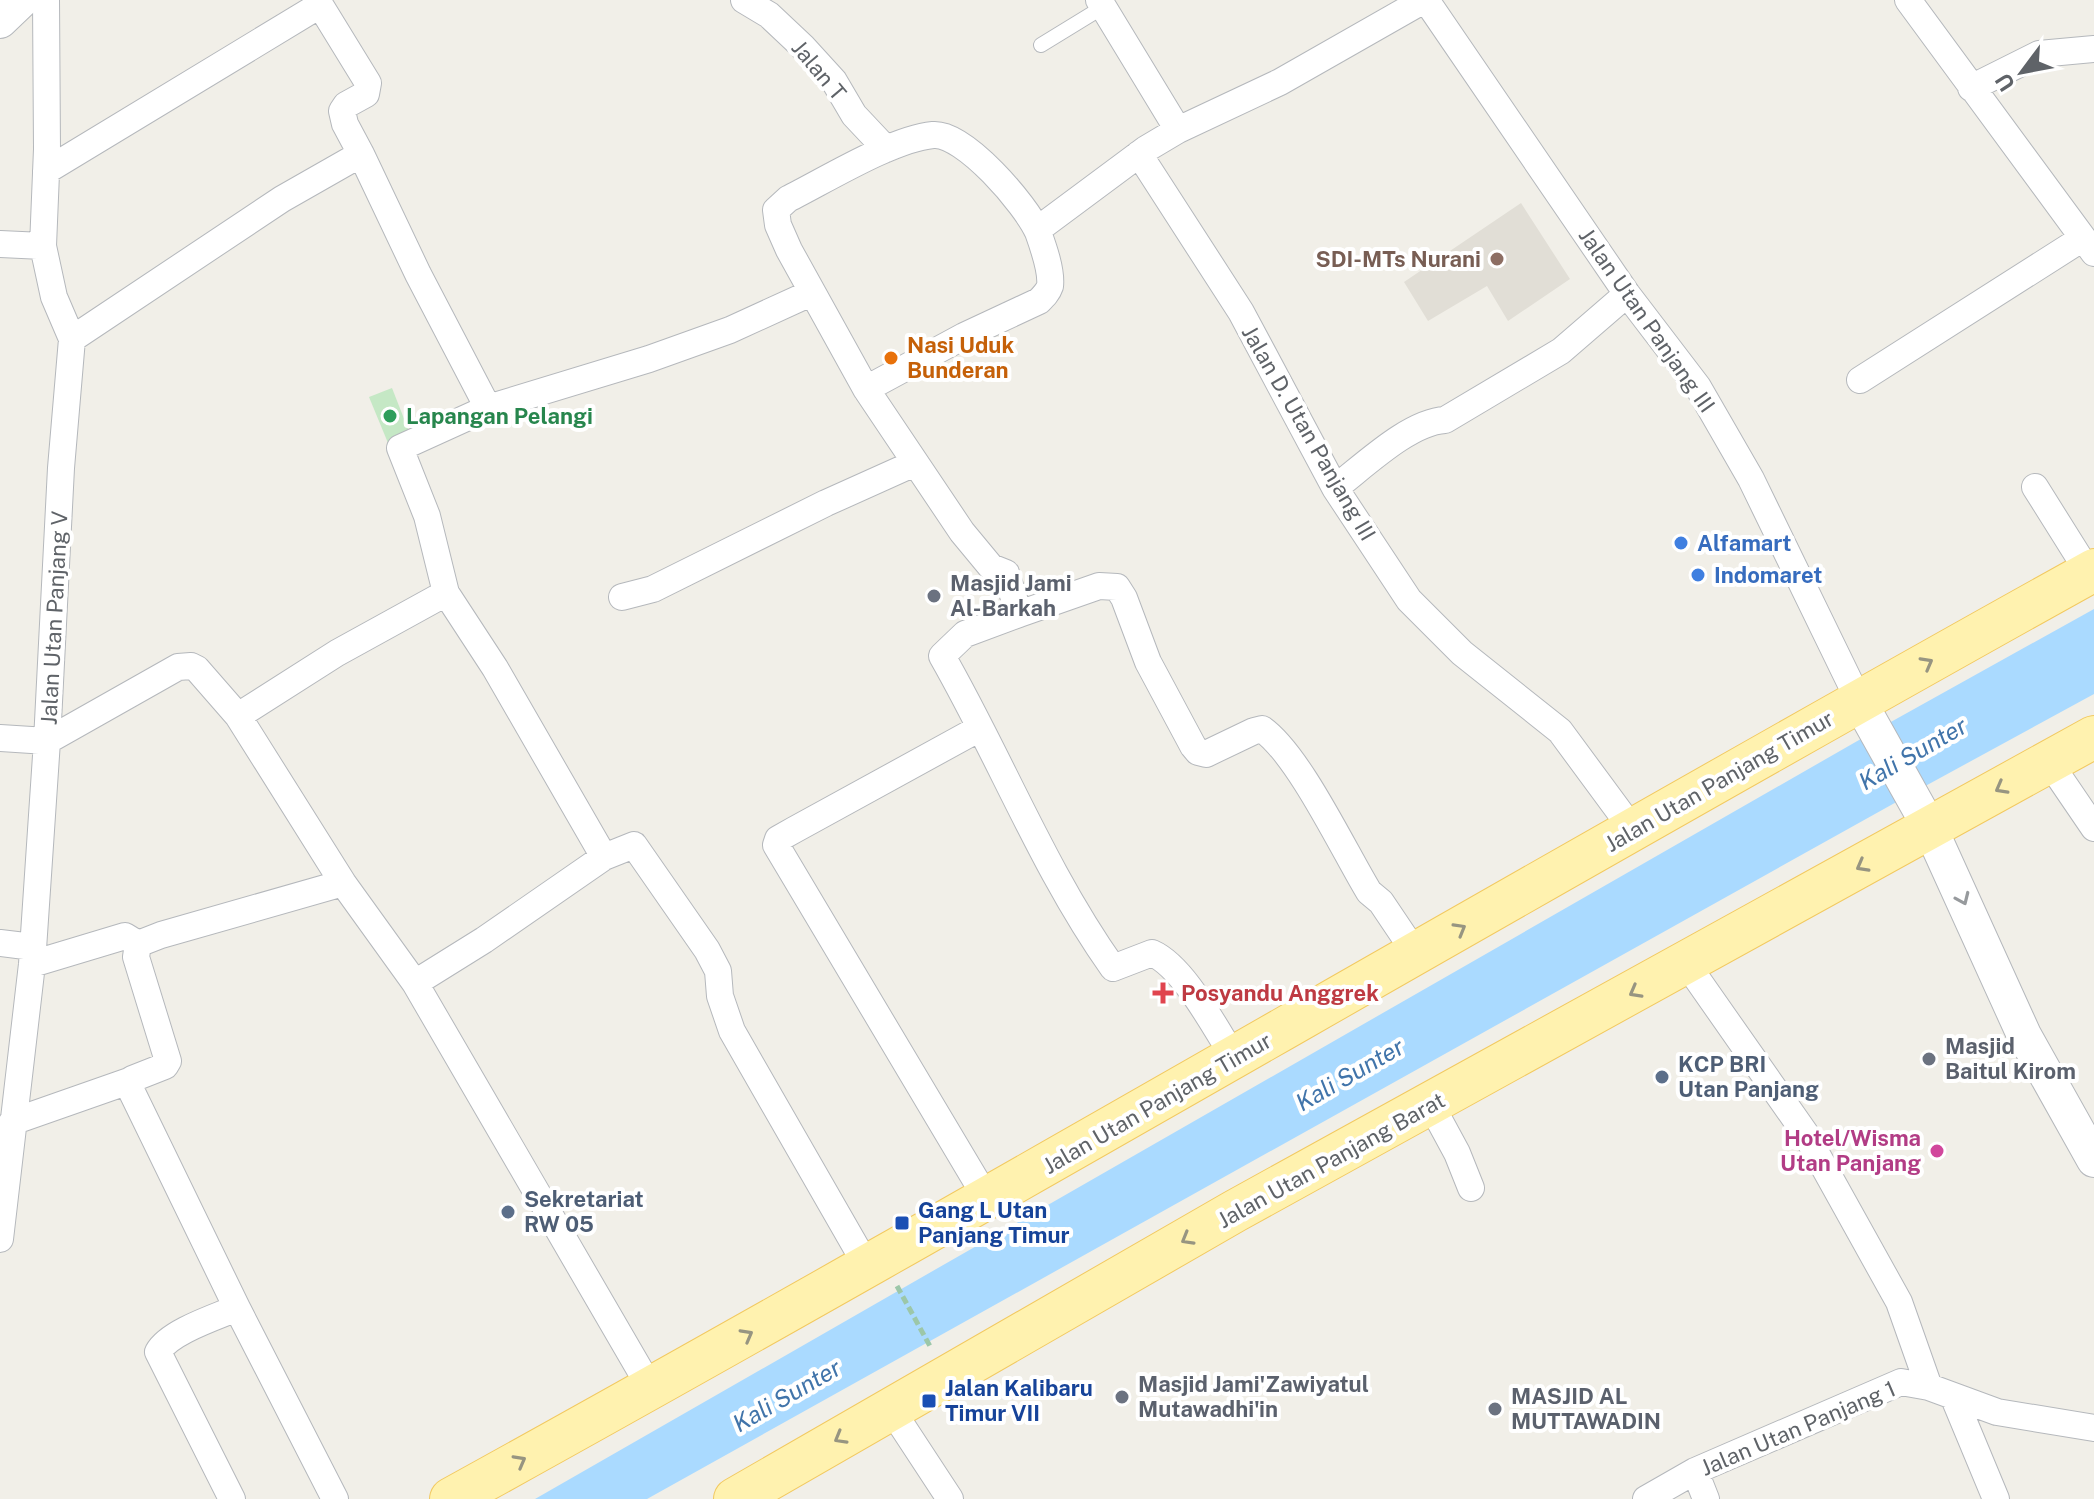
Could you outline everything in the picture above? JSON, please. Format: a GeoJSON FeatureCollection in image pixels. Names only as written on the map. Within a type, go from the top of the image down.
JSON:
{"type":"FeatureCollection","features":[{"type":"Feature","properties":{"kind":"main road","name":"Jalan Utan Panjang Timur"},"geometry":{"type":"LineString","coordinates":[[451,1499],[651,1389],[879,1271],[987,1199],[1633,830],[1863,709],[2092,572]]}},
{"type":"Feature","properties":{"kind":"main road","name":"Jalan Utan Panjang Barat"},"geometry":{"type":"LineString","coordinates":[[735,1499],[1222,1219],[1686,963],[1926,820],[2049,762],[2094,737]]}},
{"type":"Feature","properties":{"kind":"street"},"geometry":{"type":"LineString","coordinates":[[0,21],[22,0]]}},
{"type":"Feature","properties":{"kind":"street","name":"Jalan Utan Panjang V"},"geometry":{"type":"LineString","coordinates":[[0,1239],[12,1122],[8,1087],[32,956],[61,468],[72,339],[54,297],[43,246],[46,0]]}},
{"type":"Feature","properties":{"kind":"street","name":"Jalan T"},"geometry":{"type":"LineString","coordinates":[[744,0],[769,15],[803,47],[834,81],[854,115],[886,149]]}},
{"type":"Feature","properties":{"kind":"street"},"geometry":{"type":"LineString","coordinates":[[1037,230],[1139,154],[1178,130],[1280,82],[1425,0]]}},
{"type":"Feature","properties":{"kind":"street","name":"Jalan Utan Panjang III"},"geometry":{"type":"LineString","coordinates":[[1425,0],[1627,294],[1698,387],[1751,479],[1863,709]]}},
{"type":"Feature","properties":{"kind":"street"},"geometry":{"type":"LineString","coordinates":[[1860,380],[2088,246],[1908,0]]}},
{"type":"Feature","properties":{"kind":"street"},"geometry":{"type":"LineString","coordinates":[[46,171],[318,3],[368,83],[366,94],[346,105],[342,111],[345,124],[488,408]]}},
{"type":"Feature","properties":{"kind":"street"},"geometry":{"type":"LineString","coordinates":[[1101,3],[1178,130]]}},
{"type":"Feature","properties":{"kind":"street"},"geometry":{"type":"LineString","coordinates":[[1971,88],[2039,54],[2094,49]]}},
{"type":"Feature","properties":{"kind":"street"},"geometry":{"type":"LineString","coordinates":[[866,389],[964,336],[1039,301],[1048,291],[1050,282],[1037,230],[1008,189],[969,150],[949,137],[934,134],[886,149],[788,199],[776,210],[778,225],[811,293],[866,389],[962,532],[991,567],[1006,573],[1019,614]]}},
{"type":"Feature","properties":{"kind":"street"},"geometry":{"type":"LineString","coordinates":[[72,339],[282,199],[361,154]]}},
{"type":"Feature","properties":{"kind":"street","name":"Jalan D. Utan Panjang III"},"geometry":{"type":"LineString","coordinates":[[1139,154],[1241,312],[1335,488],[1409,600],[1462,653],[1560,731],[1633,830]]}},
{"type":"Feature","properties":{"kind":"street"},"geometry":{"type":"LineString","coordinates":[[0,244],[43,246]]}},
{"type":"Feature","properties":{"kind":"street"},"geometry":{"type":"LineString","coordinates":[[604,857],[495,668],[446,593],[427,516],[400,448],[488,408],[717,335],[811,293]]}},
{"type":"Feature","properties":{"kind":"street"},"geometry":{"type":"LineString","coordinates":[[1335,488],[1408,433],[1429,422],[1445,420],[1561,351],[1627,294]]}},
{"type":"Feature","properties":{"kind":"street"},"geometry":{"type":"LineString","coordinates":[[622,597],[653,589],[826,503],[915,463]]}},
{"type":"Feature","properties":{"kind":"street"},"geometry":{"type":"LineString","coordinates":[[2035,487],[2092,572]]}},
{"type":"Feature","properties":{"kind":"street"},"geometry":{"type":"LineString","coordinates":[[1235,1059],[1167,960],[1152,953],[1113,968],[1085,928],[942,656],[965,634],[1099,586],[1117,587],[1148,662],[1193,746],[1198,752],[1206,754],[1254,731],[1262,729],[1272,736],[1298,770],[1369,892],[1381,902],[1416,954]]}},
{"type":"Feature","properties":{"kind":"street"},"geometry":{"type":"LineString","coordinates":[[238,716],[337,653],[446,593]]}},
{"type":"Feature","properties":{"kind":"street"},"geometry":{"type":"LineString","coordinates":[[0,738],[47,741],[178,667],[197,669],[238,716],[343,883],[415,983],[651,1389]]}},
{"type":"Feature","properties":{"kind":"street"},"geometry":{"type":"LineString","coordinates":[[1863,709],[1926,820],[2024,1035],[2094,1160]]}},
{"type":"Feature","properties":{"kind":"street"},"geometry":{"type":"LineString","coordinates":[[980,728],[778,839],[776,845],[987,1199]]}},
{"type":"Feature","properties":{"kind":"street"},"geometry":{"type":"LineString","coordinates":[[2049,762],[2094,828]]}},
{"type":"Feature","properties":{"kind":"street"},"geometry":{"type":"LineString","coordinates":[[415,983],[484,940],[604,857],[634,845],[707,950],[718,971],[720,996],[732,1031],[879,1271]]}},
{"type":"Feature","properties":{"kind":"street"},"geometry":{"type":"LineString","coordinates":[[138,944],[343,883]]}},
{"type":"Feature","properties":{"kind":"street"},"geometry":{"type":"LineString","coordinates":[[0,943],[32,956],[125,936],[138,944]]}},
{"type":"Feature","properties":{"kind":"street"},"geometry":{"type":"LineString","coordinates":[[12,1122],[165,1066],[168,1061],[136,957],[138,944]]}},
{"type":"Feature","properties":{"kind":"street"},"geometry":{"type":"LineString","coordinates":[[1686,963],[1805,1133],[1899,1302],[1929,1387]]}},
{"type":"Feature","properties":{"kind":"street"},"geometry":{"type":"LineString","coordinates":[[129,1081],[129,1090],[335,1499]]}},
{"type":"Feature","properties":{"kind":"street"},"geometry":{"type":"LineString","coordinates":[[1431,1105],[1457,1153],[1471,1188]]}},
{"type":"Feature","properties":{"kind":"street"},"geometry":{"type":"LineString","coordinates":[[232,1499],[158,1352],[165,1342],[237,1308]]}},
{"type":"Feature","properties":{"kind":"street","name":"Jalan Utan Panjang 1"},"geometry":{"type":"LineString","coordinates":[[1646,1499],[1695,1471],[1901,1382],[1929,1387],[1997,1412],[2094,1428]]}},
{"type":"Feature","properties":{"kind":"street"},"geometry":{"type":"LineString","coordinates":[[1954,1398],[1996,1499]]}},
{"type":"Feature","properties":{"kind":"street"},"geometry":{"type":"LineString","coordinates":[[891,1409],[950,1499]]}},
{"type":"Feature","properties":{"kind":"street"},"geometry":{"type":"LineString","coordinates":[[1695,1471],[1706,1499]]}},
{"type":"Feature","properties":{"kind":"lane"},"geometry":{"type":"LineString","coordinates":[[1041,45],[1101,3]]}},
{"type":"Feature","properties":{"kind":"path"},"geometry":{"type":"LineString","coordinates":[[879,1271],[932,1349]]}},
{"type":"Feature","properties":{"kind":"shaded area","name":"SDI-MTs Nurani"},"geometry":{"type":"Polygon","coordinates":[[[1521,203],[1570,279],[1508,321],[1487,286],[1428,321],[1404,282],[1521,203]]]}},
{"type":"Feature","properties":{"kind":"green space","name":"Lapangan Pelangi"},"geometry":{"type":"Polygon","coordinates":[[[392,388],[410,434],[388,443],[369,397],[392,388]]]}},
{"type":"Feature","properties":{"kind":"water","name":"Kali Sunter"},"geometry":{"type":"Polygon","coordinates":[[[2094,609],[2094,694],[647,1499],[535,1499],[1880,728],[2094,609]]]}},
{"type":"Feature","properties":{"kind":"place","name":"SDI-MTs Nurani"},"geometry":{"type":"Point","coordinates":[1497,259]}},
{"type":"Feature","properties":{"kind":"place","name":"Nasi Uduk Bunderan"},"geometry":{"type":"Point","coordinates":[891,358]}},
{"type":"Feature","properties":{"kind":"place","name":"Lapangan Pelangi"},"geometry":{"type":"Point","coordinates":[390,416]}},
{"type":"Feature","properties":{"kind":"place","name":"Alfamart"},"geometry":{"type":"Point","coordinates":[1681,543]}},
{"type":"Feature","properties":{"kind":"place","name":"Indomaret"},"geometry":{"type":"Point","coordinates":[1698,575]}},
{"type":"Feature","properties":{"kind":"place","name":"Masjid Jami Al-Barkah"},"geometry":{"type":"Point","coordinates":[934,596]}},
{"type":"Feature","properties":{"kind":"place","name":"Posyandu Anggrek"},"geometry":{"type":"Point","coordinates":[1163,993]}},
{"type":"Feature","properties":{"kind":"place","name":"Masjid Baitul Kirom"},"geometry":{"type":"Point","coordinates":[1929,1059]}},
{"type":"Feature","properties":{"kind":"place","name":"KCP BRI Utan Panjang"},"geometry":{"type":"Point","coordinates":[1662,1077]}},
{"type":"Feature","properties":{"kind":"place","name":"Hotel/Wisma Utan Panjang"},"geometry":{"type":"Point","coordinates":[1937,1151]}},
{"type":"Feature","properties":{"kind":"place","name":"Sekretariat RW 05"},"geometry":{"type":"Point","coordinates":[508,1212]}},
{"type":"Feature","properties":{"kind":"place","name":"Gang L Utan Panjang Timur"},"geometry":{"type":"Point","coordinates":[902,1223]}},
{"type":"Feature","properties":{"kind":"place","name":"Masjid Jami'Zawiyatul Mutawadhi'in"},"geometry":{"type":"Point","coordinates":[1122,1397]}},
{"type":"Feature","properties":{"kind":"place","name":"Jalan Kalibaru Timur VII"},"geometry":{"type":"Point","coordinates":[929,1401]}},
{"type":"Feature","properties":{"kind":"place","name":"MASJID AL MUTTAWADIN"},"geometry":{"type":"Point","coordinates":[1495,1409]}}]}
